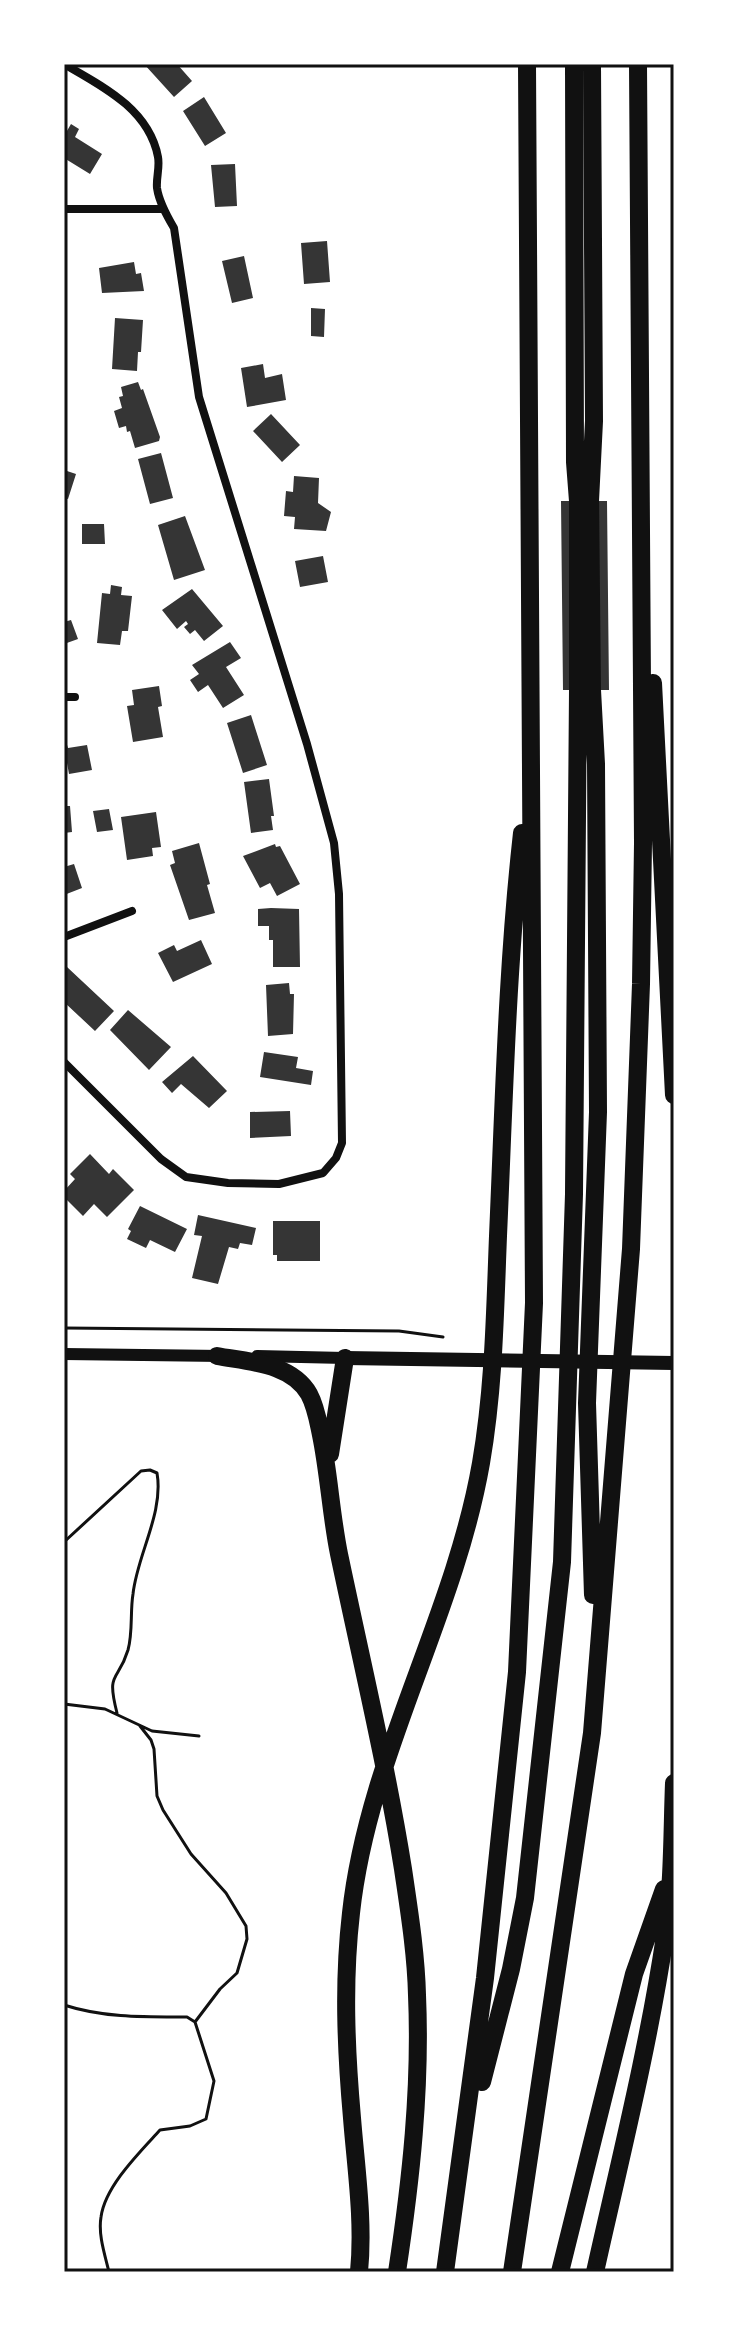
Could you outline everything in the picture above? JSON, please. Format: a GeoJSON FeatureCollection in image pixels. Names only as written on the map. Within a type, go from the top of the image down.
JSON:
{"type":"FeatureCollection","features":[{"type":"Feature","properties":{"kind":"highway"},"geometry":{"type":"LineString","coordinates":[[445,2272],[485,1978],[517,1672],[534,1303],[527,64]]}},
{"type":"Feature","properties":{"kind":"highway"},"geometry":{"type":"LineString","coordinates":[[463,2155],[520,1934],[562,1562],[574,1194],[578,690],[574,64]]}},
{"type":"Feature","properties":{"kind":"highway"},"geometry":{"type":"LineString","coordinates":[[592,64],[594,421],[590,516],[592,690],[597,780],[598,1112],[587,1403],[596,1686]]}},
{"type":"Feature","properties":{"kind":"highway"},"geometry":{"type":"LineString","coordinates":[[512,2272],[590,1748],[631,1249],[643,859],[638,64]]}},
{"type":"Feature","properties":{"kind":"highway"},"geometry":{"type":"LineString","coordinates":[[640,416],[674,1095]]}},
{"type":"Feature","properties":{"kind":"highway"},"geometry":{"type":"LineString","coordinates":[[359,2272],[359,2187],[346,2050],[345,1977],[351,1911],[361,1846],[379,1780],[463,1544],[486,1430],[512,922],[531,743]]}},
{"type":"Feature","properties":{"kind":"highway"},"geometry":{"type":"LineString","coordinates":[[217,1356],[273,1367],[290,1375],[301,1385],[309,1395],[316,1414],[328,1470],[338,1551],[390,1790],[410,1918],[417,1993],[419,2074],[397,2272]]}},
{"type":"Feature","properties":{"kind":"highway"},"geometry":{"type":"LineString","coordinates":[[328,1470],[345,1358]]}},
{"type":"Feature","properties":{"kind":"highway"},"geometry":{"type":"LineString","coordinates":[[595,2272],[649,2030],[666,1933],[674,1783]]}},
{"type":"Feature","properties":{"kind":"highway"},"geometry":{"type":"LineString","coordinates":[[560,2272],[612,2057],[647,1932],[674,1867]]}},
{"type":"Feature","properties":{"kind":"main road"},"geometry":{"type":"LineString","coordinates":[[345,1358],[674,1363]]}},
{"type":"Feature","properties":{"kind":"street"},"geometry":{"type":"LineString","coordinates":[[64,64],[117,95],[128,105],[143,125],[158,158],[157,188],[163,209],[174,228],[199,397],[307,744],[334,843],[339,894],[342,1143],[336,1158],[323,1173],[279,1184],[228,1183],[186,1177],[161,1159],[64,1062]]}},
{"type":"Feature","properties":{"kind":"street"},"geometry":{"type":"LineString","coordinates":[[64,209],[163,209]]}},
{"type":"Feature","properties":{"kind":"street"},"geometry":{"type":"LineString","coordinates":[[64,697],[75,697]]}},
{"type":"Feature","properties":{"kind":"street"},"geometry":{"type":"LineString","coordinates":[[64,937],[132,911]]}},
{"type":"Feature","properties":{"kind":"street"},"geometry":{"type":"LineString","coordinates":[[64,1354],[345,1358]]}},
{"type":"Feature","properties":{"kind":"path"},"geometry":{"type":"LineString","coordinates":[[64,1328],[399,1331],[443,1337]]}},
{"type":"Feature","properties":{"kind":"path"},"geometry":{"type":"LineString","coordinates":[[64,1542],[141,1471],[157,1473],[159,1483],[154,1512],[133,1592],[128,1649],[111,1680],[117,1713]]}},
{"type":"Feature","properties":{"kind":"path"},"geometry":{"type":"LineString","coordinates":[[64,1704],[117,1713],[140,1726],[164,1734],[199,1736]]}},
{"type":"Feature","properties":{"kind":"path"},"geometry":{"type":"LineString","coordinates":[[140,1726],[154,1749],[157,1796],[163,1810],[191,1854],[226,1893],[246,1926],[247,1939],[237,1973],[220,1989],[195,2022]]}},
{"type":"Feature","properties":{"kind":"path"},"geometry":{"type":"LineString","coordinates":[[64,2005],[88,2013],[187,2017],[195,2022],[214,2081],[206,2119],[190,2126],[160,2130],[129,2164],[108,2198],[101,2215],[101,2238],[109,2272]]}},
{"type":"Feature","properties":{"kind":"building"},"geometry":{"type":"Polygon","coordinates":[[[144,64],[177,64],[192,81],[174,97],[144,64]]]}},
{"type":"Feature","properties":{"kind":"building"},"geometry":{"type":"Polygon","coordinates":[[[204,97],[226,133],[205,146],[183,111],[204,97]]]}},
{"type":"Feature","properties":{"kind":"building"},"geometry":{"type":"Polygon","coordinates":[[[71,124],[79,129],[75,137],[102,154],[90,174],[64,158],[64,136],[71,124]]]}},
{"type":"Feature","properties":{"kind":"building"},"geometry":{"type":"Polygon","coordinates":[[[235,164],[237,206],[215,207],[211,165],[235,164]]]}},
{"type":"Feature","properties":{"kind":"building"},"geometry":{"type":"Polygon","coordinates":[[[327,241],[330,282],[304,284],[301,243],[327,241]]]}},
{"type":"Feature","properties":{"kind":"building"},"geometry":{"type":"Polygon","coordinates":[[[244,256],[253,298],[232,303],[222,261],[244,256]]]}},
{"type":"Feature","properties":{"kind":"building"},"geometry":{"type":"Polygon","coordinates":[[[134,262],[136,274],[141,273],[144,291],[102,293],[99,268],[134,262]]]}},
{"type":"Feature","properties":{"kind":"building"},"geometry":{"type":"Polygon","coordinates":[[[311,308],[325,309],[324,337],[311,336],[311,308]]]}},
{"type":"Feature","properties":{"kind":"building"},"geometry":{"type":"Polygon","coordinates":[[[115,318],[143,320],[137,371],[112,369],[115,318]]]}},
{"type":"Feature","properties":{"kind":"building"},"geometry":{"type":"Polygon","coordinates":[[[263,364],[265,378],[282,374],[286,400],[247,407],[241,368],[263,364]]]}},
{"type":"Feature","properties":{"kind":"building"},"geometry":{"type":"Polygon","coordinates":[[[138,382],[160,437],[159,441],[135,448],[126,426],[119,428],[114,411],[122,408],[119,397],[123,396],[121,387],[138,382]]]}},
{"type":"Feature","properties":{"kind":"building"},"geometry":{"type":"Polygon","coordinates":[[[271,414],[300,445],[282,462],[253,431],[271,414]]]}},
{"type":"Feature","properties":{"kind":"building"},"geometry":{"type":"Polygon","coordinates":[[[161,453],[173,498],[150,504],[138,459],[161,453]]]}},
{"type":"Feature","properties":{"kind":"building"},"geometry":{"type":"Polygon","coordinates":[[[64,470],[76,474],[68,499],[64,498],[64,470]]]}},
{"type":"Feature","properties":{"kind":"building"},"geometry":{"type":"Polygon","coordinates":[[[294,476],[319,478],[318,503],[331,512],[326,531],[294,529],[295,517],[284,516],[286,491],[293,492],[294,476]]]}},
{"type":"Feature","properties":{"kind":"building"},"geometry":{"type":"Polygon","coordinates":[[[561,501],[571,501],[572,690],[563,690],[561,501]]]}},
{"type":"Feature","properties":{"kind":"building"},"geometry":{"type":"Polygon","coordinates":[[[597,501],[607,501],[609,690],[598,690],[597,501]]]}},
{"type":"Feature","properties":{"kind":"building"},"geometry":{"type":"Polygon","coordinates":[[[185,516],[205,570],[174,580],[158,525],[185,516]]]}},
{"type":"Feature","properties":{"kind":"building"},"geometry":{"type":"Polygon","coordinates":[[[82,524],[104,524],[105,544],[82,544],[82,524]]]}},
{"type":"Feature","properties":{"kind":"building"},"geometry":{"type":"Polygon","coordinates":[[[323,556],[328,582],[300,587],[295,561],[323,556]]]}},
{"type":"Feature","properties":{"kind":"building"},"geometry":{"type":"Polygon","coordinates":[[[111,585],[122,587],[121,595],[132,596],[128,631],[122,631],[120,645],[97,643],[102,593],[110,594],[111,585]]]}},
{"type":"Feature","properties":{"kind":"building"},"geometry":{"type":"Polygon","coordinates":[[[192,589],[223,626],[204,641],[195,630],[190,634],[184,627],[188,624],[186,621],[177,629],[162,610],[192,589]]]}},
{"type":"Feature","properties":{"kind":"building"},"geometry":{"type":"Polygon","coordinates":[[[71,620],[78,639],[64,644],[64,622],[71,620]]]}},
{"type":"Feature","properties":{"kind":"building"},"geometry":{"type":"Polygon","coordinates":[[[230,642],[241,658],[226,667],[244,695],[223,708],[208,685],[198,692],[190,680],[199,674],[192,665],[230,642]]]}},
{"type":"Feature","properties":{"kind":"building"},"geometry":{"type":"Polygon","coordinates":[[[159,686],[162,706],[158,707],[163,737],[133,742],[127,706],[134,705],[132,690],[159,686]]]}},
{"type":"Feature","properties":{"kind":"building"},"geometry":{"type":"Polygon","coordinates":[[[251,715],[267,765],[243,773],[227,723],[251,715]]]}},
{"type":"Feature","properties":{"kind":"building"},"geometry":{"type":"Polygon","coordinates":[[[64,735],[68,748],[87,745],[92,770],[69,774],[67,763],[64,763],[64,735]]]}},
{"type":"Feature","properties":{"kind":"building"},"geometry":{"type":"Polygon","coordinates":[[[269,779],[273,830],[251,833],[244,782],[269,779]]]}},
{"type":"Feature","properties":{"kind":"building"},"geometry":{"type":"Polygon","coordinates":[[[64,806],[70,806],[72,832],[64,833],[64,806]]]}},
{"type":"Feature","properties":{"kind":"building"},"geometry":{"type":"Polygon","coordinates":[[[109,809],[113,830],[97,832],[93,811],[109,809]]]}},
{"type":"Feature","properties":{"kind":"building"},"geometry":{"type":"Polygon","coordinates":[[[156,812],[161,847],[152,848],[153,856],[127,860],[121,817],[156,812]]]}},
{"type":"Feature","properties":{"kind":"building"},"geometry":{"type":"Polygon","coordinates":[[[199,843],[215,913],[189,920],[170,865],[175,863],[172,851],[199,843]]]}},
{"type":"Feature","properties":{"kind":"building"},"geometry":{"type":"Polygon","coordinates":[[[275,844],[276,847],[280,846],[300,884],[277,896],[270,883],[260,888],[243,856],[275,844]]]}},
{"type":"Feature","properties":{"kind":"building"},"geometry":{"type":"Polygon","coordinates":[[[74,864],[82,888],[64,895],[64,867],[74,864]]]}},
{"type":"Feature","properties":{"kind":"building"},"geometry":{"type":"Polygon","coordinates":[[[258,909],[299,909],[300,967],[273,967],[273,940],[269,940],[269,926],[258,926],[258,909]]]}},
{"type":"Feature","properties":{"kind":"building"},"geometry":{"type":"Polygon","coordinates":[[[201,940],[212,964],[173,982],[158,953],[174,945],[177,951],[201,940]]]}},
{"type":"Feature","properties":{"kind":"building"},"geometry":{"type":"Polygon","coordinates":[[[67,967],[114,1011],[95,1031],[64,1002],[64,970],[67,967]]]}},
{"type":"Feature","properties":{"kind":"building"},"geometry":{"type":"Polygon","coordinates":[[[289,983],[290,994],[294,994],[293,1034],[268,1036],[266,985],[289,983]]]}},
{"type":"Feature","properties":{"kind":"building"},"geometry":{"type":"Polygon","coordinates":[[[128,1010],[171,1047],[149,1070],[110,1030],[128,1010]]]}},
{"type":"Feature","properties":{"kind":"building"},"geometry":{"type":"Polygon","coordinates":[[[264,1052],[298,1057],[296,1068],[313,1071],[311,1085],[260,1077],[264,1052]]]}},
{"type":"Feature","properties":{"kind":"building"},"geometry":{"type":"Polygon","coordinates":[[[193,1056],[227,1091],[209,1108],[181,1084],[172,1093],[162,1082],[193,1056]]]}},
{"type":"Feature","properties":{"kind":"building"},"geometry":{"type":"Polygon","coordinates":[[[290,1111],[291,1136],[250,1138],[250,1112],[290,1111]]]}},
{"type":"Feature","properties":{"kind":"building"},"geometry":{"type":"Polygon","coordinates":[[[90,1154],[109,1174],[113,1169],[134,1190],[107,1217],[94,1204],[83,1216],[64,1197],[64,1191],[75,1179],[70,1174],[90,1154]]]}},
{"type":"Feature","properties":{"kind":"building"},"geometry":{"type":"Polygon","coordinates":[[[140,1206],[187,1229],[175,1252],[150,1240],[146,1248],[127,1239],[131,1231],[128,1229],[140,1206]]]}},
{"type":"Feature","properties":{"kind":"building"},"geometry":{"type":"Polygon","coordinates":[[[198,1215],[256,1228],[252,1245],[240,1243],[238,1249],[229,1247],[218,1284],[192,1278],[202,1236],[194,1235],[198,1215]]]}},
{"type":"Feature","properties":{"kind":"building"},"geometry":{"type":"Polygon","coordinates":[[[273,1221],[320,1221],[320,1261],[277,1261],[277,1255],[273,1255],[273,1221]]]}}]}
